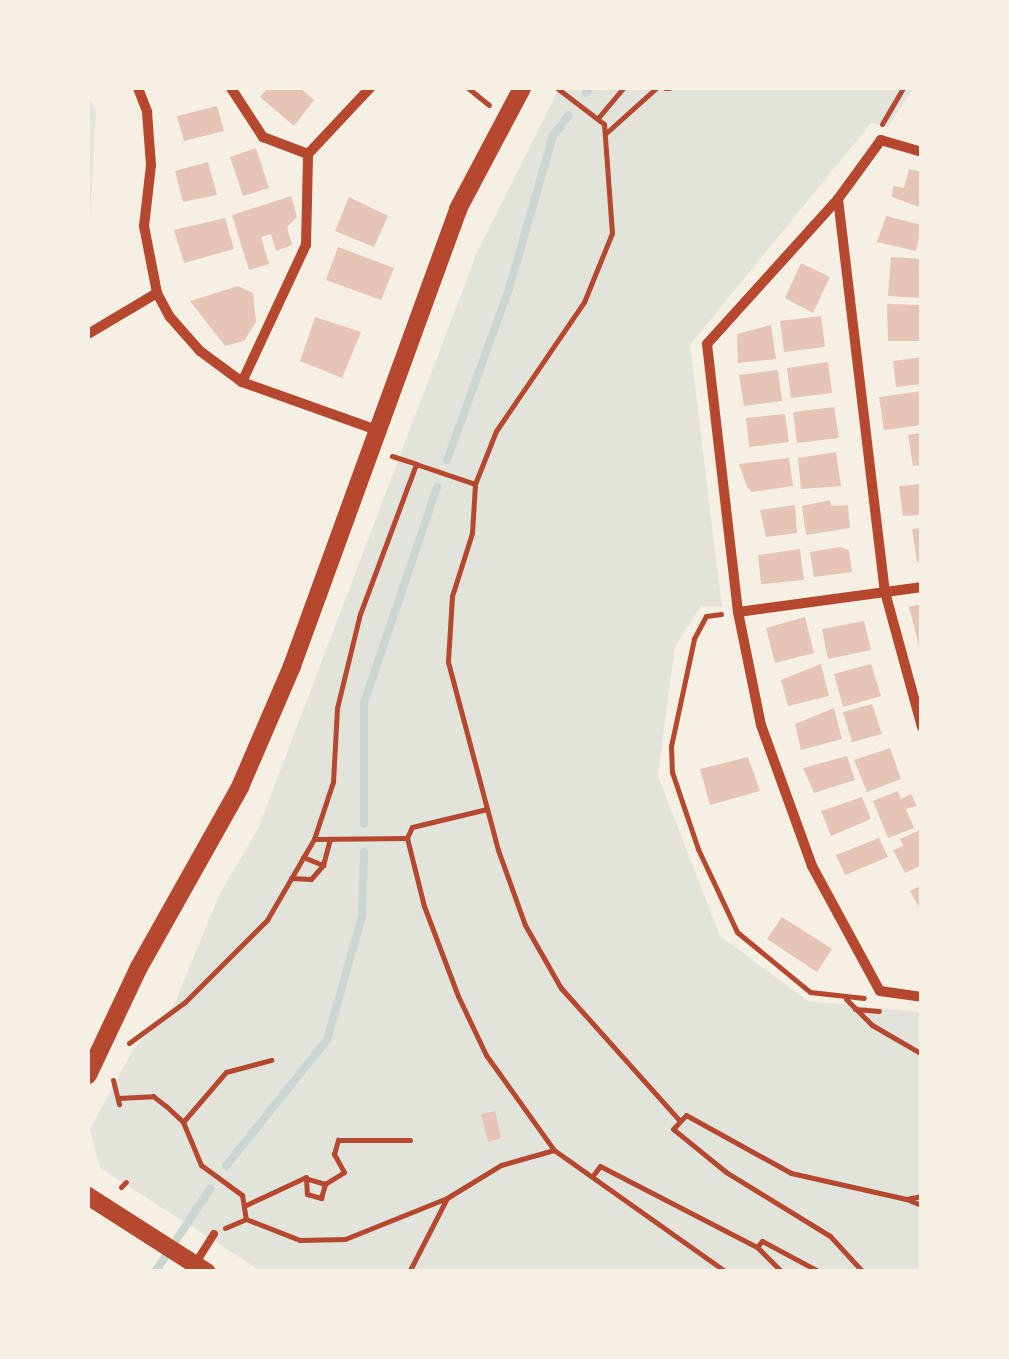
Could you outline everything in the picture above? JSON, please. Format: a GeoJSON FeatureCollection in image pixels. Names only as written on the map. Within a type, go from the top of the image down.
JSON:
{"type":"FeatureCollection","features":[{"type":"Feature","properties":{"kind":"street"},"geometry":{"type":"LineString","coordinates":[[138,88],[147,112],[151,165],[144,226],[157,293],[200,351],[242,382],[377,430]]}},
{"type":"Feature","properties":{"kind":"street"},"geometry":{"type":"LineString","coordinates":[[230,88],[263,137],[308,154]]}},
{"type":"Feature","properties":{"kind":"street"},"geometry":{"type":"LineString","coordinates":[[242,382],[306,245],[308,154],[370,88]]}},
{"type":"Feature","properties":{"kind":"street"},"geometry":{"type":"LineString","coordinates":[[88,1075],[240,786],[292,666],[458,210],[522,88]]}},
{"type":"Feature","properties":{"kind":"street"},"geometry":{"type":"LineString","coordinates":[[922,152],[881,140],[838,199],[707,344],[738,612],[760,725],[812,866],[880,991],[922,997]]}},
{"type":"Feature","properties":{"kind":"street"},"geometry":{"type":"LineString","coordinates":[[838,199],[885,592],[922,727]]}},
{"type":"Feature","properties":{"kind":"street"},"geometry":{"type":"LineString","coordinates":[[88,334],[157,293]]}},
{"type":"Feature","properties":{"kind":"street"},"geometry":{"type":"LineString","coordinates":[[738,612],[922,587]]}},
{"type":"Feature","properties":{"kind":"street"},"geometry":{"type":"LineString","coordinates":[[88,1196],[207,1271]]}},
{"type":"Feature","properties":{"kind":"lane"},"geometry":{"type":"LineString","coordinates":[[190,1272],[214,1234]]}},
{"type":"Feature","properties":{"kind":"path"},"geometry":{"type":"LineString","coordinates":[[468,88],[490,106]]}},
{"type":"Feature","properties":{"kind":"path"},"geometry":{"type":"LineString","coordinates":[[598,118],[623,88]]}},
{"type":"Feature","properties":{"kind":"path"},"geometry":{"type":"LineString","coordinates":[[605,134],[656,88]]}},
{"type":"Feature","properties":{"kind":"path"},"geometry":{"type":"LineString","coordinates":[[881,126],[902,88]]}},
{"type":"Feature","properties":{"kind":"path"},"geometry":{"type":"LineString","coordinates":[[558,89],[598,118],[605,134],[613,206],[602,265],[558,343],[496,431],[475,484],[472,533],[452,596],[448,662],[488,810],[542,960],[581,1017],[680,1121]]}},
{"type":"Feature","properties":{"kind":"path"},"geometry":{"type":"LineString","coordinates":[[392,456],[475,484]]}},
{"type":"Feature","properties":{"kind":"path"},"geometry":{"type":"LineString","coordinates":[[124,1047],[184,1002],[267,920],[314,839],[333,782],[337,708],[356,630],[416,464]]}},
{"type":"Feature","properties":{"kind":"path"},"geometry":{"type":"LineString","coordinates":[[738,612],[706,616],[694,639],[672,772],[729,921],[810,992],[846,999],[880,991]]}},
{"type":"Feature","properties":{"kind":"path"},"geometry":{"type":"LineString","coordinates":[[488,810],[412,827],[407,838],[424,906],[458,996],[486,1054],[554,1150],[594,1174],[726,1272]]}},
{"type":"Feature","properties":{"kind":"path"},"geometry":{"type":"LineString","coordinates":[[291,878],[310,879],[323,865],[331,838]]}},
{"type":"Feature","properties":{"kind":"path"},"geometry":{"type":"LineString","coordinates":[[314,839],[407,838]]}},
{"type":"Feature","properties":{"kind":"path"},"geometry":{"type":"LineString","coordinates":[[304,857],[323,865]]}},
{"type":"Feature","properties":{"kind":"path"},"geometry":{"type":"LineString","coordinates":[[846,999],[872,1026],[922,1054]]}},
{"type":"Feature","properties":{"kind":"path"},"geometry":{"type":"LineString","coordinates":[[183,1122],[226,1072],[271,1060]]}},
{"type":"Feature","properties":{"kind":"path"},"geometry":{"type":"LineString","coordinates":[[113,1080],[118,1101],[153,1096],[182,1122],[201,1165],[242,1195],[246,1220]]}},
{"type":"Feature","properties":{"kind":"path"},"geometry":{"type":"LineString","coordinates":[[863,1272],[830,1236],[726,1172],[673,1129],[686,1114],[791,1173],[922,1206]]}},
{"type":"Feature","properties":{"kind":"path"},"geometry":{"type":"LineString","coordinates":[[244,1206],[283,1193],[298,1178],[325,1184],[344,1172],[334,1154],[338,1140],[410,1140]]}},
{"type":"Feature","properties":{"kind":"path"},"geometry":{"type":"LineString","coordinates":[[214,1234],[246,1220],[300,1240],[345,1239],[447,1198],[502,1165],[554,1150]]}},
{"type":"Feature","properties":{"kind":"path"},"geometry":{"type":"LineString","coordinates":[[594,1174],[600,1166],[757,1246],[782,1272]]}},
{"type":"Feature","properties":{"kind":"path"},"geometry":{"type":"LineString","coordinates":[[308,1180],[306,1191],[315,1200],[326,1193],[325,1184]]}},
{"type":"Feature","properties":{"kind":"path"},"geometry":{"type":"LineString","coordinates":[[906,1199],[922,1196]]}},
{"type":"Feature","properties":{"kind":"path"},"geometry":{"type":"LineString","coordinates":[[409,1272],[447,1198]]}},
{"type":"Feature","properties":{"kind":"path"},"geometry":{"type":"LineString","coordinates":[[757,1246],[762,1241],[820,1272]]}},
{"type":"Feature","properties":{"kind":"shaded area"},"geometry":{"type":"Polygon","coordinates":[[[559,88],[913,88],[888,127],[871,123],[690,345],[722,607],[701,606],[675,646],[658,776],[720,936],[808,1001],[921,1012],[921,1271],[261,1271],[100,1168],[90,1129],[134,1048],[174,1005],[220,893],[258,829],[478,250],[559,88]]]}},
{"type":"Feature","properties":{"kind":"shaded area"},"geometry":{"type":"Polygon","coordinates":[[[88,97],[96,109],[88,263],[88,97]]]}},
{"type":"Feature","properties":{"kind":"building"},"geometry":{"type":"Polygon","coordinates":[[[268,88],[300,88],[314,100],[294,126],[260,97],[268,88]]]}},
{"type":"Feature","properties":{"kind":"building"},"geometry":{"type":"Polygon","coordinates":[[[217,106],[224,131],[184,141],[177,116],[217,106]]]}},
{"type":"Feature","properties":{"kind":"building"},"geometry":{"type":"Polygon","coordinates":[[[256,148],[269,188],[243,196],[230,157],[256,148]]]}},
{"type":"Feature","properties":{"kind":"building"},"geometry":{"type":"Polygon","coordinates":[[[208,162],[217,195],[183,202],[175,171],[208,162]]]}},
{"type":"Feature","properties":{"kind":"building"},"geometry":{"type":"Polygon","coordinates":[[[909,169],[922,172],[922,208],[892,197],[893,186],[904,188],[909,169]]]}},
{"type":"Feature","properties":{"kind":"building"},"geometry":{"type":"Polygon","coordinates":[[[291,196],[297,217],[287,227],[292,245],[276,251],[271,234],[261,237],[269,264],[249,270],[232,215],[291,196]]]}},
{"type":"Feature","properties":{"kind":"building"},"geometry":{"type":"Polygon","coordinates":[[[349,197],[388,216],[374,247],[335,231],[349,197]]]}},
{"type":"Feature","properties":{"kind":"building"},"geometry":{"type":"Polygon","coordinates":[[[886,216],[922,225],[916,251],[877,242],[886,216]]]}},
{"type":"Feature","properties":{"kind":"building"},"geometry":{"type":"Polygon","coordinates":[[[225,218],[234,249],[184,263],[174,230],[225,218]]]}},
{"type":"Feature","properties":{"kind":"building"},"geometry":{"type":"Polygon","coordinates":[[[338,247],[394,268],[381,300],[326,280],[338,247]]]}},
{"type":"Feature","properties":{"kind":"building"},"geometry":{"type":"Polygon","coordinates":[[[891,257],[922,259],[922,298],[888,296],[891,257]]]}},
{"type":"Feature","properties":{"kind":"building"},"geometry":{"type":"Polygon","coordinates":[[[801,263],[830,277],[813,313],[785,298],[801,263]]]}},
{"type":"Feature","properties":{"kind":"building"},"geometry":{"type":"Polygon","coordinates":[[[238,286],[253,293],[256,322],[244,341],[225,346],[190,301],[238,286]]]}},
{"type":"Feature","properties":{"kind":"building"},"geometry":{"type":"Polygon","coordinates":[[[887,304],[922,305],[922,341],[888,341],[887,304]]]}},
{"type":"Feature","properties":{"kind":"building"},"geometry":{"type":"Polygon","coordinates":[[[821,316],[825,347],[784,352],[780,321],[821,316]]]}},
{"type":"Feature","properties":{"kind":"building"},"geometry":{"type":"Polygon","coordinates":[[[315,317],[361,332],[342,378],[300,361],[315,317]]]}},
{"type":"Feature","properties":{"kind":"building"},"geometry":{"type":"Polygon","coordinates":[[[771,325],[776,359],[738,363],[737,334],[771,325]]]}},
{"type":"Feature","properties":{"kind":"building"},"geometry":{"type":"Polygon","coordinates":[[[922,357],[922,384],[896,387],[893,361],[922,357]]]}},
{"type":"Feature","properties":{"kind":"building"},"geometry":{"type":"Polygon","coordinates":[[[828,362],[832,393],[791,398],[787,368],[828,362]]]}},
{"type":"Feature","properties":{"kind":"building"},"geometry":{"type":"Polygon","coordinates":[[[778,370],[782,401],[744,406],[739,375],[778,370]]]}},
{"type":"Feature","properties":{"kind":"building"},"geometry":{"type":"Polygon","coordinates":[[[922,391],[922,425],[884,430],[879,397],[922,391]]]}},
{"type":"Feature","properties":{"kind":"building"},"geometry":{"type":"Polygon","coordinates":[[[834,407],[839,438],[797,443],[793,412],[834,407]]]}},
{"type":"Feature","properties":{"kind":"building"},"geometry":{"type":"Polygon","coordinates":[[[785,414],[789,442],[749,447],[746,418],[785,414]]]}},
{"type":"Feature","properties":{"kind":"building"},"geometry":{"type":"Polygon","coordinates":[[[922,433],[922,465],[913,466],[908,435],[922,433]]]}},
{"type":"Feature","properties":{"kind":"building"},"geometry":{"type":"Polygon","coordinates":[[[836,452],[841,486],[801,489],[798,458],[836,452]]]}},
{"type":"Feature","properties":{"kind":"building"},"geometry":{"type":"Polygon","coordinates":[[[789,458],[793,486],[752,492],[747,487],[739,464],[789,458]]]}},
{"type":"Feature","properties":{"kind":"building"},"geometry":{"type":"Polygon","coordinates":[[[922,484],[922,515],[903,516],[899,486],[922,484]]]}},
{"type":"Feature","properties":{"kind":"building"},"geometry":{"type":"Polygon","coordinates":[[[830,500],[831,506],[848,505],[850,528],[806,535],[802,506],[830,500]]]}},
{"type":"Feature","properties":{"kind":"building"},"geometry":{"type":"Polygon","coordinates":[[[795,505],[797,533],[766,537],[760,510],[795,505]]]}},
{"type":"Feature","properties":{"kind":"building"},"geometry":{"type":"Polygon","coordinates":[[[922,528],[922,561],[917,562],[912,529],[922,528]]]}},
{"type":"Feature","properties":{"kind":"building"},"geometry":{"type":"Polygon","coordinates":[[[840,547],[849,550],[852,572],[814,577],[810,552],[840,547]]]}},
{"type":"Feature","properties":{"kind":"building"},"geometry":{"type":"Polygon","coordinates":[[[800,549],[804,580],[761,584],[758,555],[800,549]]]}},
{"type":"Feature","properties":{"kind":"building"},"geometry":{"type":"Polygon","coordinates":[[[922,604],[922,650],[920,650],[909,607],[922,604]]]}},
{"type":"Feature","properties":{"kind":"building"},"geometry":{"type":"Polygon","coordinates":[[[805,617],[814,653],[775,663],[766,628],[805,617]]]}},
{"type":"Feature","properties":{"kind":"building"},"geometry":{"type":"Polygon","coordinates":[[[864,621],[871,650],[828,659],[822,629],[864,621]]]}},
{"type":"Feature","properties":{"kind":"building"},"geometry":{"type":"Polygon","coordinates":[[[821,664],[829,696],[788,706],[781,680],[821,664]]]}},
{"type":"Feature","properties":{"kind":"building"},"geometry":{"type":"Polygon","coordinates":[[[871,664],[881,696],[843,707],[834,674],[871,664]]]}},
{"type":"Feature","properties":{"kind":"building"},"geometry":{"type":"Polygon","coordinates":[[[872,704],[882,734],[852,742],[843,712],[872,704]]]}},
{"type":"Feature","properties":{"kind":"building"},"geometry":{"type":"Polygon","coordinates":[[[834,708],[842,739],[801,750],[795,724],[834,708]]]}},
{"type":"Feature","properties":{"kind":"building"},"geometry":{"type":"Polygon","coordinates":[[[890,748],[901,779],[867,792],[854,760],[890,748]]]}},
{"type":"Feature","properties":{"kind":"building"},"geometry":{"type":"Polygon","coordinates":[[[847,756],[855,780],[814,793],[803,768],[847,756]]]}},
{"type":"Feature","properties":{"kind":"building"},"geometry":{"type":"Polygon","coordinates":[[[748,757],[760,791],[710,805],[700,769],[748,757]]]}},
{"type":"Feature","properties":{"kind":"building"},"geometry":{"type":"Polygon","coordinates":[[[898,791],[901,799],[911,794],[917,806],[906,809],[914,828],[888,838],[873,801],[898,791]]]}},
{"type":"Feature","properties":{"kind":"building"},"geometry":{"type":"Polygon","coordinates":[[[862,797],[871,819],[831,836],[821,811],[862,797]]]}},
{"type":"Feature","properties":{"kind":"building"},"geometry":{"type":"Polygon","coordinates":[[[922,829],[922,865],[905,873],[893,850],[903,846],[900,839],[922,829]]]}},
{"type":"Feature","properties":{"kind":"building"},"geometry":{"type":"Polygon","coordinates":[[[879,838],[888,857],[845,875],[836,855],[879,838]]]}},
{"type":"Feature","properties":{"kind":"building"},"geometry":{"type":"Polygon","coordinates":[[[922,885],[922,913],[910,891],[922,885]]]}},
{"type":"Feature","properties":{"kind":"building"},"geometry":{"type":"Polygon","coordinates":[[[782,917],[832,949],[817,972],[767,939],[782,917]]]}},
{"type":"Feature","properties":{"kind":"building"},"geometry":{"type":"Polygon","coordinates":[[[495,1111],[501,1138],[488,1142],[481,1114],[495,1111]]]}},
{"type":"Feature","properties":{"kind":"waterway"},"geometry":{"type":"LineString","coordinates":[[586,93],[590,88]]}},
{"type":"Feature","properties":{"kind":"waterway"},"geometry":{"type":"LineString","coordinates":[[447,460],[509,289],[553,136],[569,115]]}},
{"type":"Feature","properties":{"kind":"waterway"},"geometry":{"type":"LineString","coordinates":[[364,824],[364,703],[437,487]]}},
{"type":"Feature","properties":{"kind":"waterway"},"geometry":{"type":"LineString","coordinates":[[226,1166],[327,1040],[362,916],[364,852]]}},
{"type":"Feature","properties":{"kind":"waterway"},"geometry":{"type":"LineString","coordinates":[[155,1272],[210,1189]]}}]}
